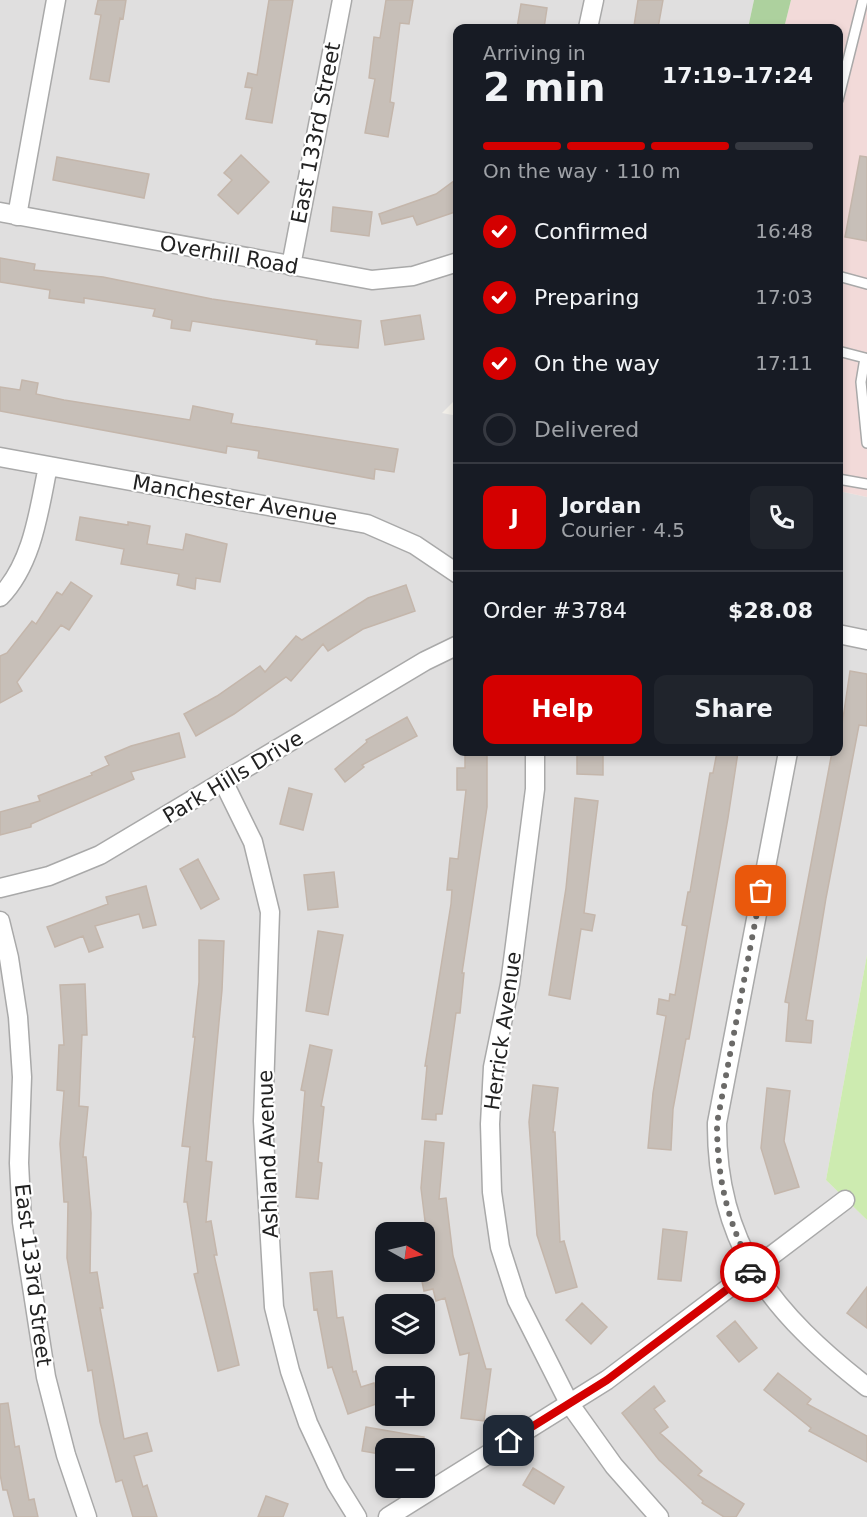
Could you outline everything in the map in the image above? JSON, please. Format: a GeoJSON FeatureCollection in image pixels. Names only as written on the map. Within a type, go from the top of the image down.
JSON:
{"type":"FeatureCollection","features":[{"type":"Feature","properties":{"kind":"street"},"geometry":{"type":"LineString","coordinates":[[9,214],[56,0]]}},
{"type":"Feature","properties":{"kind":"street","name":"East 133rd Street"},"geometry":{"type":"LineString","coordinates":[[291,266],[342,0]]}},
{"type":"Feature","properties":{"kind":"street"},"geometry":{"type":"LineString","coordinates":[[589,24],[594,0]]}},
{"type":"Feature","properties":{"kind":"street","name":"Overhill Road"},"geometry":{"type":"LineString","coordinates":[[9,214],[372,280],[413,276],[453,263]]}},
{"type":"Feature","properties":{"kind":"street","name":"Manchester Avenue"},"geometry":{"type":"LineString","coordinates":[[0,457],[367,524],[415,545],[453,571]]}},
{"type":"Feature","properties":{"kind":"street"},"geometry":{"type":"LineString","coordinates":[[0,597],[13,583],[35,530],[48,466]]}},
{"type":"Feature","properties":{"kind":"street"},"geometry":{"type":"LineString","coordinates":[[843,635],[867,639]]}},
{"type":"Feature","properties":{"kind":"street","name":"Park Hills Drive"},"geometry":{"type":"LineString","coordinates":[[0,888],[49,876],[100,855],[453,648]]}},
{"type":"Feature","properties":{"kind":"street","name":"Herrick Avenue"},"geometry":{"type":"LineString","coordinates":[[536,756],[535,789],[510,984],[493,1067],[490,1124],[492,1192],[500,1247],[517,1300],[569,1403],[614,1466],[659,1517]]}},
{"type":"Feature","properties":{"kind":"street"},"geometry":{"type":"LineString","coordinates":[[787,756],[717,1123],[717,1157],[723,1199],[737,1240],[753,1270],[786,1314],[828,1357],[867,1387]]}},
{"type":"Feature","properties":{"kind":"street","name":"Ashland Avenue"},"geometry":{"type":"LineString","coordinates":[[224,783],[253,842],[270,912],[263,1121],[274,1307],[290,1371],[309,1423],[336,1483],[357,1517]]}},
{"type":"Feature","properties":{"kind":"street","name":"East 133rd Street"},"geometry":{"type":"LineString","coordinates":[[0,921],[9,958],[18,1017],[22,1077],[19,1163],[22,1222],[46,1377],[66,1455],[87,1517]]}},
{"type":"Feature","properties":{"kind":"street"},"geometry":{"type":"LineString","coordinates":[[388,1517],[607,1380],[845,1200]]}},
{"type":"Feature","properties":{"kind":"lane"},"geometry":{"type":"LineString","coordinates":[[843,79],[862,0]]}},
{"type":"Feature","properties":{"kind":"lane"},"geometry":{"type":"LineString","coordinates":[[843,277],[867,284]]}},
{"type":"Feature","properties":{"kind":"lane"},"geometry":{"type":"LineString","coordinates":[[843,352],[866,356],[861,381],[867,443]]}},
{"type":"Feature","properties":{"kind":"lane"},"geometry":{"type":"LineString","coordinates":[[843,480],[867,484]]}},
{"type":"Feature","properties":{"kind":"shaded area"},"geometry":{"type":"Polygon","coordinates":[[[0,0],[754,0],[749,24],[453,24],[453,402],[442,413],[453,415],[453,756],[843,756],[843,492],[867,497],[867,955],[826,1180],[867,1220],[867,1517],[0,1517],[0,0]]]}},
{"type":"Feature","properties":{"kind":"shaded area"},"geometry":{"type":"Polygon","coordinates":[[[791,0],[867,0],[867,497],[843,492],[843,24],[785,24],[791,0]]]}},
{"type":"Feature","properties":{"kind":"green space"},"geometry":{"type":"Polygon","coordinates":[[[754,0],[791,0],[785,24],[749,24],[754,0]]]}},
{"type":"Feature","properties":{"kind":"green space"},"geometry":{"type":"Polygon","coordinates":[[[867,955],[867,1220],[826,1180],[867,955]]]}},
{"type":"Feature","properties":{"kind":"building"},"geometry":{"type":"Polygon","coordinates":[[[98,0],[126,0],[123,19],[120,18],[109,82],[90,79],[101,15],[95,14],[98,0]]]}},
{"type":"Feature","properties":{"kind":"building"},"geometry":{"type":"Polygon","coordinates":[[[269,0],[293,0],[272,123],[246,119],[252,88],[245,87],[248,73],[257,75],[269,0]]]}},
{"type":"Feature","properties":{"kind":"building"},"geometry":{"type":"Polygon","coordinates":[[[386,0],[413,0],[409,24],[400,23],[390,102],[394,103],[388,137],[365,133],[375,79],[369,78],[374,37],[380,38],[386,0]]]}},
{"type":"Feature","properties":{"kind":"building"},"geometry":{"type":"Polygon","coordinates":[[[638,0],[663,0],[659,24],[634,24],[638,0]]]}},
{"type":"Feature","properties":{"kind":"building"},"geometry":{"type":"Polygon","coordinates":[[[521,4],[547,8],[545,24],[518,24],[521,4]]]}},
{"type":"Feature","properties":{"kind":"building"},"geometry":{"type":"Polygon","coordinates":[[[241,155],[269,182],[238,214],[218,195],[232,180],[224,173],[241,155]]]}},
{"type":"Feature","properties":{"kind":"building"},"geometry":{"type":"Polygon","coordinates":[[[860,156],[867,157],[867,241],[845,237],[860,156]]]}},
{"type":"Feature","properties":{"kind":"building"},"geometry":{"type":"Polygon","coordinates":[[[57,157],[149,174],[144,198],[53,180],[57,157]]]}},
{"type":"Feature","properties":{"kind":"building"},"geometry":{"type":"Polygon","coordinates":[[[453,182],[453,213],[417,225],[413,216],[382,224],[379,214],[436,194],[453,182]]]}},
{"type":"Feature","properties":{"kind":"building"},"geometry":{"type":"Polygon","coordinates":[[[333,207],[372,212],[369,236],[331,231],[333,207]]]}},
{"type":"Feature","properties":{"kind":"building"},"geometry":{"type":"Polygon","coordinates":[[[0,258],[35,264],[34,270],[103,277],[212,299],[361,321],[358,348],[316,344],[317,340],[192,321],[190,331],[171,328],[172,320],[153,316],[155,309],[84,298],[84,303],[49,298],[50,290],[0,282],[0,258]]]}},
{"type":"Feature","properties":{"kind":"building"},"geometry":{"type":"Polygon","coordinates":[[[420,315],[424,339],[385,345],[381,321],[420,315]]]}},
{"type":"Feature","properties":{"kind":"building"},"geometry":{"type":"Polygon","coordinates":[[[22,380],[38,383],[36,394],[64,400],[190,420],[193,406],[233,414],[231,423],[398,449],[394,472],[375,469],[374,479],[258,458],[259,451],[227,446],[226,453],[0,411],[0,387],[20,390],[22,380]]]}},
{"type":"Feature","properties":{"kind":"building"},"geometry":{"type":"Polygon","coordinates":[[[80,517],[128,525],[128,522],[150,526],[147,544],[183,550],[186,534],[227,544],[220,582],[196,578],[195,589],[177,585],[179,574],[121,564],[124,549],[76,540],[80,517]]]}},
{"type":"Feature","properties":{"kind":"building"},"geometry":{"type":"Polygon","coordinates":[[[71,582],[92,596],[69,630],[61,625],[17,682],[22,691],[0,703],[0,656],[7,653],[32,621],[36,624],[57,592],[62,595],[71,582]]]}},
{"type":"Feature","properties":{"kind":"building"},"geometry":{"type":"Polygon","coordinates":[[[406,585],[415,611],[363,629],[328,651],[323,644],[291,681],[286,677],[234,714],[196,736],[184,714],[217,696],[260,666],[265,672],[296,636],[302,640],[368,598],[406,585]]]}},
{"type":"Feature","properties":{"kind":"building"},"geometry":{"type":"Polygon","coordinates":[[[850,671],[867,674],[867,726],[859,725],[826,898],[806,1020],[813,1021],[811,1043],[786,1041],[789,1003],[785,1002],[831,756],[843,756],[843,718],[850,671]]]}},
{"type":"Feature","properties":{"kind":"building"},"geometry":{"type":"Polygon","coordinates":[[[407,717],[417,736],[362,765],[364,767],[345,782],[335,769],[367,742],[366,740],[407,717]]]}},
{"type":"Feature","properties":{"kind":"building"},"geometry":{"type":"Polygon","coordinates":[[[179,733],[185,757],[131,772],[134,779],[31,824],[31,827],[0,835],[0,812],[40,801],[38,796],[92,775],[91,773],[109,765],[105,757],[131,746],[179,733]]]}},
{"type":"Feature","properties":{"kind":"building"},"geometry":{"type":"Polygon","coordinates":[[[465,756],[487,756],[487,807],[462,973],[464,973],[460,1013],[456,1013],[442,1114],[436,1114],[436,1120],[422,1119],[427,1066],[425,1066],[451,904],[452,890],[447,890],[450,858],[458,859],[466,790],[457,790],[457,768],[465,768],[465,756]]]}},
{"type":"Feature","properties":{"kind":"building"},"geometry":{"type":"Polygon","coordinates":[[[577,756],[603,756],[603,775],[577,774],[577,756]]]}},
{"type":"Feature","properties":{"kind":"building"},"geometry":{"type":"Polygon","coordinates":[[[716,756],[737,756],[689,1039],[686,1039],[673,1109],[671,1150],[648,1148],[653,1093],[666,1016],[657,1014],[659,999],[669,1001],[670,994],[675,995],[687,926],[682,925],[688,892],[690,892],[710,773],[713,773],[716,756]]]}},
{"type":"Feature","properties":{"kind":"building"},"geometry":{"type":"Polygon","coordinates":[[[289,788],[312,794],[303,830],[280,824],[289,788]]]}},
{"type":"Feature","properties":{"kind":"building"},"geometry":{"type":"Polygon","coordinates":[[[575,798],[598,801],[584,913],[595,915],[592,931],[581,929],[570,999],[549,995],[566,888],[575,798]]]}},
{"type":"Feature","properties":{"kind":"building"},"geometry":{"type":"Polygon","coordinates":[[[198,859],[219,899],[201,909],[180,869],[198,859]]]}},
{"type":"Feature","properties":{"kind":"building"},"geometry":{"type":"Polygon","coordinates":[[[334,872],[338,907],[308,910],[304,875],[334,872]]]}},
{"type":"Feature","properties":{"kind":"building"},"geometry":{"type":"Polygon","coordinates":[[[146,886],[156,925],[143,928],[139,914],[95,926],[103,947],[89,952],[83,936],[55,947],[47,927],[108,904],[106,897],[146,886]]]}},
{"type":"Feature","properties":{"kind":"building"},"geometry":{"type":"Polygon","coordinates":[[[318,931],[343,935],[328,1015],[306,1011],[318,931]]]}},
{"type":"Feature","properties":{"kind":"building"},"geometry":{"type":"Polygon","coordinates":[[[199,940],[224,941],[222,990],[206,1161],[212,1162],[206,1222],[211,1221],[217,1255],[214,1255],[239,1365],[218,1371],[194,1274],[198,1273],[187,1202],[184,1202],[190,1147],[182,1146],[195,1037],[193,1037],[199,982],[199,940]]]}},
{"type":"Feature","properties":{"kind":"building"},"geometry":{"type":"Polygon","coordinates":[[[85,984],[87,1035],[82,1035],[79,1106],[88,1107],[83,1157],[86,1157],[91,1213],[90,1273],[97,1272],[103,1308],[100,1308],[124,1439],[147,1433],[152,1451],[134,1456],[143,1487],[147,1485],[157,1517],[133,1517],[122,1480],[116,1482],[100,1422],[92,1370],[88,1371],[67,1258],[68,1202],[64,1202],[60,1144],[64,1091],[57,1090],[59,1045],[64,1045],[60,985],[85,984]]]}},
{"type":"Feature","properties":{"kind":"building"},"geometry":{"type":"Polygon","coordinates":[[[310,1045],[332,1050],[321,1106],[324,1107],[318,1162],[322,1163],[318,1199],[296,1197],[305,1091],[301,1090],[310,1045]]]}},
{"type":"Feature","properties":{"kind":"building"},"geometry":{"type":"Polygon","coordinates":[[[533,1085],[558,1088],[553,1132],[555,1132],[560,1242],[564,1241],[577,1287],[556,1293],[537,1235],[529,1122],[533,1085]]]}},
{"type":"Feature","properties":{"kind":"building"},"geometry":{"type":"Polygon","coordinates":[[[767,1088],[790,1091],[784,1141],[799,1187],[775,1194],[761,1148],[767,1088]]]}},
{"type":"Feature","properties":{"kind":"building"},"geometry":{"type":"Polygon","coordinates":[[[425,1141],[444,1143],[439,1199],[446,1198],[453,1256],[486,1369],[491,1369],[484,1421],[461,1418],[469,1353],[460,1355],[445,1298],[436,1301],[433,1289],[424,1291],[422,1282],[435,1282],[435,1222],[425,1222],[421,1188],[425,1141]]]}},
{"type":"Feature","properties":{"kind":"building"},"geometry":{"type":"Polygon","coordinates":[[[663,1229],[687,1232],[681,1281],[658,1279],[663,1229]]]}},
{"type":"Feature","properties":{"kind":"building"},"geometry":{"type":"Polygon","coordinates":[[[332,1271],[337,1318],[343,1317],[353,1372],[356,1371],[361,1387],[374,1383],[375,1404],[348,1414],[332,1367],[328,1368],[317,1309],[314,1310],[310,1273],[332,1271]]]}},
{"type":"Feature","properties":{"kind":"building"},"geometry":{"type":"Polygon","coordinates":[[[867,1287],[867,1328],[847,1313],[867,1287]]]}},
{"type":"Feature","properties":{"kind":"building"},"geometry":{"type":"Polygon","coordinates":[[[582,1303],[607,1327],[591,1344],[566,1320],[582,1303]]]}},
{"type":"Feature","properties":{"kind":"building"},"geometry":{"type":"Polygon","coordinates":[[[735,1321],[757,1348],[739,1362],[717,1336],[735,1321]]]}},
{"type":"Feature","properties":{"kind":"building"},"geometry":{"type":"Polygon","coordinates":[[[778,1373],[811,1399],[807,1404],[867,1436],[867,1462],[809,1431],[811,1428],[764,1390],[778,1373]]]}},
{"type":"Feature","properties":{"kind":"building"},"geometry":{"type":"Polygon","coordinates":[[[654,1386],[665,1401],[654,1409],[668,1427],[660,1433],[702,1471],[698,1475],[744,1504],[736,1517],[724,1517],[702,1503],[703,1501],[659,1460],[622,1413],[654,1386]]]}},
{"type":"Feature","properties":{"kind":"building"},"geometry":{"type":"Polygon","coordinates":[[[8,1403],[15,1447],[19,1446],[29,1500],[34,1499],[38,1517],[14,1517],[7,1490],[3,1490],[0,1474],[0,1404],[8,1403]]]}},
{"type":"Feature","properties":{"kind":"building"},"geometry":{"type":"Polygon","coordinates":[[[366,1427],[424,1437],[375,1438],[375,1453],[362,1451],[366,1427]]]}},
{"type":"Feature","properties":{"kind":"building"},"geometry":{"type":"Polygon","coordinates":[[[533,1468],[564,1487],[554,1504],[523,1485],[533,1468]]]}},
{"type":"Feature","properties":{"kind":"building"},"geometry":{"type":"Polygon","coordinates":[[[266,1496],[288,1504],[283,1517],[258,1517],[266,1496]]]}},
{"type":"Feature","properties":{"kind":"way so far"},"geometry":{"type":"LineString","coordinates":[[750,1272],[753,1270],[737,1240],[723,1199],[717,1157],[717,1123],[761,891]]}},
{"type":"Feature","properties":{"kind":"route"},"geometry":{"type":"LineString","coordinates":[[509,1441],[607,1380],[750,1272]]}}]}
